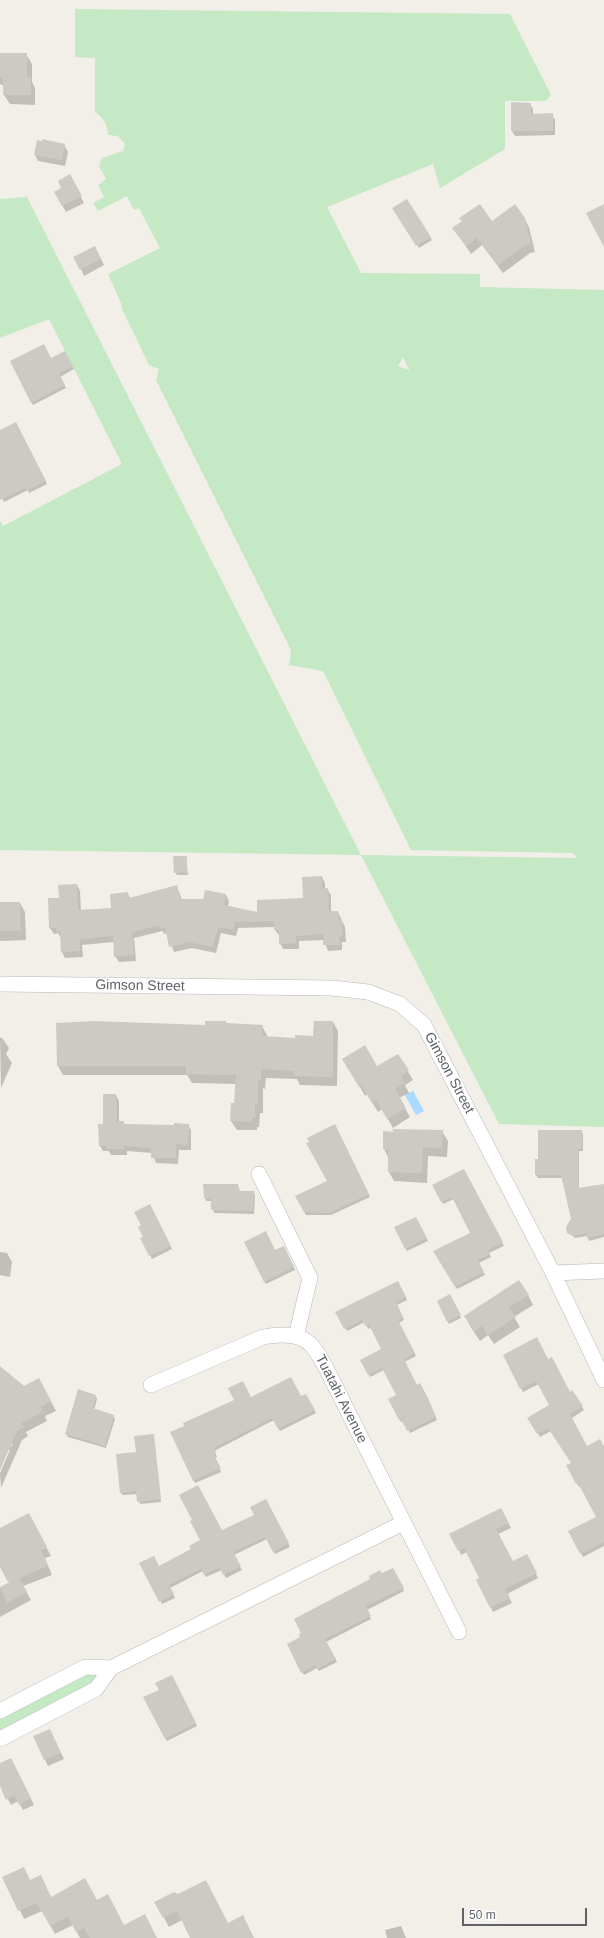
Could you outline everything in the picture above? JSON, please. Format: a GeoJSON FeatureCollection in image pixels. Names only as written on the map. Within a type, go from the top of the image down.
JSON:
{"type":"FeatureCollection","features":[{"type":"Feature","properties":{"kind":"street","name":"Gimson Street"},"geometry":{"type":"LineString","coordinates":[[0,984],[332,988],[368,992],[400,1004],[424,1025],[553,1272],[604,1380]]}},
{"type":"Feature","properties":{"kind":"street"},"geometry":{"type":"LineString","coordinates":[[259,1174],[310,1278],[296,1336]]}},
{"type":"Feature","properties":{"kind":"street"},"geometry":{"type":"LineString","coordinates":[[553,1272],[604,1272]]}},
{"type":"Feature","properties":{"kind":"street","name":"Tuatahi Avenue"},"geometry":{"type":"LineString","coordinates":[[151,1385],[263,1337],[279,1334],[296,1336],[312,1346],[325,1366],[459,1632]]}},
{"type":"Feature","properties":{"kind":"street"},"geometry":{"type":"LineString","coordinates":[[0,1739],[96,1689],[111,1668],[403,1523]]}},
{"type":"Feature","properties":{"kind":"street"},"geometry":{"type":"LineString","coordinates":[[0,1711],[85,1667],[111,1668]]}},
{"type":"Feature","properties":{"kind":"green space"},"geometry":{"type":"Polygon","coordinates":[[[75,9],[510,14],[551,95],[546,101],[505,101],[505,149],[440,188],[433,164],[327,207],[361,273],[480,274],[480,287],[604,290],[604,1127],[499,1124],[361,855],[577,858],[573,853],[411,850],[323,671],[289,665],[291,650],[156,380],[159,369],[149,365],[122,309],[121,303],[108,274],[160,248],[139,208],[134,210],[127,196],[98,211],[93,203],[104,197],[98,185],[106,179],[99,166],[102,158],[123,151],[125,144],[118,136],[108,135],[105,122],[95,112],[95,58],[75,57],[75,9]],[[403,357],[398,366],[409,369],[403,357]]]}},
{"type":"Feature","properties":{"kind":"green space"},"geometry":{"type":"Polygon","coordinates":[[[27,197],[361,855],[0,850],[0,521],[3,526],[122,464],[49,319],[0,338],[0,199],[27,197]]]}},
{"type":"Feature","properties":{"kind":"green space"},"geometry":{"type":"Polygon","coordinates":[[[90,1671],[98,1672],[98,1680],[0,1731],[0,1717],[90,1671]]]}},
{"type":"Feature","properties":{"kind":"water"},"geometry":{"type":"Polygon","coordinates":[[[413,1091],[424,1111],[416,1115],[405,1095],[413,1091]]]}},
{"type":"Feature","properties":{"kind":"building"},"geometry":{"type":"Polygon","coordinates":[[[0,53],[27,53],[27,77],[31,77],[31,95],[3,95],[3,77],[0,77],[0,53]]]}},
{"type":"Feature","properties":{"kind":"building"},"geometry":{"type":"Polygon","coordinates":[[[511,102],[531,103],[531,114],[553,113],[553,131],[511,131],[511,102]]]}},
{"type":"Feature","properties":{"kind":"building"},"geometry":{"type":"Polygon","coordinates":[[[42,139],[65,144],[62,160],[34,155],[37,140],[42,141],[42,139]]]}},
{"type":"Feature","properties":{"kind":"building"},"geometry":{"type":"Polygon","coordinates":[[[70,174],[82,196],[62,206],[54,192],[61,188],[58,181],[70,174]]]}},
{"type":"Feature","properties":{"kind":"building"},"geometry":{"type":"Polygon","coordinates":[[[407,199],[431,237],[416,246],[392,208],[407,199]]]}},
{"type":"Feature","properties":{"kind":"building"},"geometry":{"type":"Polygon","coordinates":[[[480,204],[492,221],[515,204],[525,218],[531,244],[525,245],[498,265],[477,238],[466,246],[452,228],[462,221],[459,218],[480,204]]]}},
{"type":"Feature","properties":{"kind":"building"},"geometry":{"type":"Polygon","coordinates":[[[604,204],[604,247],[586,213],[604,204]]]}},
{"type":"Feature","properties":{"kind":"building"},"geometry":{"type":"Polygon","coordinates":[[[95,246],[101,259],[80,270],[73,257],[95,246]]]}},
{"type":"Feature","properties":{"kind":"building"},"geometry":{"type":"Polygon","coordinates":[[[44,344],[51,358],[65,351],[73,366],[59,373],[65,385],[31,403],[10,361],[44,344]]]}},
{"type":"Feature","properties":{"kind":"building"},"geometry":{"type":"Polygon","coordinates":[[[16,422],[46,481],[27,490],[25,488],[0,500],[0,430],[16,422]]]}},
{"type":"Feature","properties":{"kind":"building"},"geometry":{"type":"Polygon","coordinates":[[[173,856],[187,856],[187,872],[174,873],[173,856]]]}},
{"type":"Feature","properties":{"kind":"building"},"geometry":{"type":"Polygon","coordinates":[[[322,876],[322,889],[328,888],[329,911],[338,911],[339,920],[342,920],[343,936],[339,936],[340,945],[323,945],[323,934],[296,936],[296,943],[279,944],[279,930],[274,930],[274,921],[235,922],[233,930],[218,927],[213,947],[188,942],[169,947],[165,927],[160,929],[159,925],[132,932],[134,955],[114,957],[113,936],[80,939],[80,951],[61,952],[60,932],[56,932],[56,928],[49,928],[48,898],[59,898],[58,885],[77,884],[78,910],[111,908],[110,894],[128,892],[129,898],[177,885],[180,899],[203,899],[205,890],[226,894],[224,905],[257,912],[257,900],[303,898],[302,877],[322,876]]]}},
{"type":"Feature","properties":{"kind":"building"},"geometry":{"type":"Polygon","coordinates":[[[0,902],[20,902],[21,931],[0,931],[0,902]]]}},
{"type":"Feature","properties":{"kind":"building"},"geometry":{"type":"Polygon","coordinates":[[[93,1021],[205,1025],[205,1021],[226,1021],[226,1023],[263,1025],[262,1036],[295,1038],[295,1035],[313,1036],[314,1021],[333,1021],[333,1077],[294,1076],[294,1071],[261,1069],[261,1080],[258,1080],[258,1105],[255,1104],[255,1118],[252,1118],[252,1122],[230,1121],[231,1103],[234,1103],[236,1075],[186,1074],[186,1066],[57,1066],[56,1023],[93,1021]]]}},
{"type":"Feature","properties":{"kind":"building"},"geometry":{"type":"Polygon","coordinates":[[[365,1045],[377,1066],[398,1054],[409,1070],[401,1076],[405,1083],[395,1089],[406,1108],[387,1119],[376,1100],[372,1103],[361,1085],[359,1087],[342,1059],[365,1045]]]}},
{"type":"Feature","properties":{"kind":"building"},"geometry":{"type":"Polygon","coordinates":[[[103,1094],[116,1094],[117,1121],[124,1121],[124,1124],[189,1124],[188,1145],[176,1144],[176,1158],[151,1158],[151,1148],[124,1146],[124,1149],[107,1149],[107,1146],[99,1146],[98,1124],[103,1124],[103,1094]]]}},
{"type":"Feature","properties":{"kind":"building"},"geometry":{"type":"Polygon","coordinates":[[[335,1124],[369,1194],[329,1213],[304,1212],[295,1196],[327,1181],[306,1143],[309,1142],[307,1138],[335,1124]]]}},
{"type":"Feature","properties":{"kind":"building"},"geometry":{"type":"Polygon","coordinates":[[[392,1129],[443,1130],[442,1148],[423,1147],[422,1173],[388,1172],[388,1150],[383,1149],[383,1131],[394,1132],[392,1129]]]}},
{"type":"Feature","properties":{"kind":"building"},"geometry":{"type":"Polygon","coordinates":[[[538,1130],[582,1130],[582,1149],[578,1148],[578,1188],[604,1184],[604,1234],[587,1238],[586,1233],[573,1236],[567,1233],[566,1227],[571,1219],[561,1175],[535,1175],[535,1159],[538,1159],[538,1130]]]}},
{"type":"Feature","properties":{"kind":"building"},"geometry":{"type":"Polygon","coordinates":[[[464,1169],[503,1242],[488,1250],[490,1254],[478,1260],[484,1272],[455,1287],[433,1251],[470,1233],[452,1197],[441,1202],[432,1185],[464,1169]]]}},
{"type":"Feature","properties":{"kind":"building"},"geometry":{"type":"Polygon","coordinates":[[[203,1184],[238,1184],[239,1191],[254,1191],[253,1211],[211,1210],[211,1199],[204,1198],[203,1184]]]}},
{"type":"Feature","properties":{"kind":"building"},"geometry":{"type":"Polygon","coordinates":[[[150,1204],[171,1246],[149,1256],[140,1238],[143,1237],[138,1227],[141,1225],[134,1212],[150,1204]]]}},
{"type":"Feature","properties":{"kind":"building"},"geometry":{"type":"Polygon","coordinates":[[[416,1217],[427,1238],[405,1249],[394,1227],[416,1217]]]}},
{"type":"Feature","properties":{"kind":"building"},"geometry":{"type":"Polygon","coordinates":[[[266,1231],[275,1250],[284,1246],[294,1267],[264,1282],[244,1242],[266,1231]]]}},
{"type":"Feature","properties":{"kind":"building"},"geometry":{"type":"Polygon","coordinates":[[[519,1280],[529,1295],[509,1307],[516,1317],[488,1335],[482,1326],[474,1332],[464,1316],[519,1280]]]}},
{"type":"Feature","properties":{"kind":"building"},"geometry":{"type":"Polygon","coordinates":[[[398,1281],[406,1297],[396,1302],[403,1317],[398,1320],[415,1353],[404,1359],[417,1385],[420,1383],[436,1417],[407,1431],[401,1419],[399,1420],[388,1399],[396,1395],[382,1368],[368,1375],[360,1360],[381,1349],[369,1325],[365,1326],[362,1320],[344,1329],[335,1312],[398,1281]]]}},
{"type":"Feature","properties":{"kind":"building"},"geometry":{"type":"Polygon","coordinates":[[[450,1294],[461,1315],[447,1322],[437,1301],[450,1294]]]}},
{"type":"Feature","properties":{"kind":"building"},"geometry":{"type":"Polygon","coordinates":[[[537,1337],[548,1359],[552,1357],[570,1392],[572,1390],[583,1406],[570,1414],[587,1446],[600,1439],[604,1446],[604,1542],[580,1554],[568,1531],[596,1517],[578,1483],[576,1484],[566,1465],[571,1463],[548,1428],[537,1434],[527,1418],[549,1405],[536,1381],[520,1389],[503,1355],[537,1337]]]}},
{"type":"Feature","properties":{"kind":"building"},"geometry":{"type":"Polygon","coordinates":[[[0,1366],[24,1386],[39,1378],[51,1401],[41,1407],[43,1412],[21,1423],[24,1427],[17,1431],[0,1470],[0,1366]]]}},
{"type":"Feature","properties":{"kind":"building"},"geometry":{"type":"Polygon","coordinates":[[[291,1377],[301,1396],[306,1394],[315,1410],[278,1429],[272,1418],[214,1448],[216,1453],[214,1455],[221,1468],[193,1481],[170,1432],[184,1426],[183,1423],[234,1400],[228,1388],[243,1381],[251,1397],[291,1377]]]}},
{"type":"Feature","properties":{"kind":"building"},"geometry":{"type":"Polygon","coordinates":[[[78,1389],[96,1395],[93,1408],[114,1415],[105,1446],[65,1434],[78,1389]]]}},
{"type":"Feature","properties":{"kind":"building"},"geometry":{"type":"Polygon","coordinates":[[[154,1434],[161,1499],[137,1502],[136,1491],[120,1493],[116,1454],[136,1452],[134,1436],[154,1434]]]}},
{"type":"Feature","properties":{"kind":"building"},"geometry":{"type":"Polygon","coordinates":[[[198,1485],[222,1530],[254,1515],[250,1507],[266,1499],[289,1543],[273,1552],[265,1537],[233,1552],[241,1566],[223,1575],[219,1567],[204,1575],[201,1569],[169,1585],[174,1594],[159,1602],[139,1563],[154,1556],[159,1566],[191,1549],[189,1546],[200,1540],[190,1521],[192,1520],[179,1495],[198,1485]]]}},
{"type":"Feature","properties":{"kind":"building"},"geometry":{"type":"Polygon","coordinates":[[[501,1508],[509,1523],[496,1529],[513,1561],[527,1554],[537,1573],[505,1589],[510,1598],[490,1608],[476,1580],[479,1578],[464,1548],[458,1551],[449,1534],[501,1508]]]}},
{"type":"Feature","properties":{"kind":"building"},"geometry":{"type":"Polygon","coordinates":[[[29,1513],[47,1547],[41,1550],[48,1566],[19,1578],[27,1592],[7,1603],[0,1587],[14,1580],[8,1582],[0,1567],[0,1528],[29,1513]]]}},
{"type":"Feature","properties":{"kind":"building"},"geometry":{"type":"Polygon","coordinates":[[[393,1568],[404,1588],[366,1606],[371,1616],[325,1639],[336,1659],[317,1669],[315,1665],[301,1673],[287,1644],[300,1637],[299,1634],[301,1633],[294,1619],[370,1579],[369,1576],[380,1570],[382,1573],[393,1568]]]}},
{"type":"Feature","properties":{"kind":"building"},"geometry":{"type":"Polygon","coordinates":[[[172,1675],[196,1723],[165,1739],[143,1697],[159,1690],[155,1683],[172,1675]]]}},
{"type":"Feature","properties":{"kind":"building"},"geometry":{"type":"Polygon","coordinates":[[[50,1729],[61,1753],[44,1760],[33,1736],[50,1729]]]}},
{"type":"Feature","properties":{"kind":"building"},"geometry":{"type":"Polygon","coordinates":[[[11,1758],[31,1798],[19,1805],[14,1795],[6,1800],[0,1786],[0,1763],[11,1758]]]}},
{"type":"Feature","properties":{"kind":"building"},"geometry":{"type":"Polygon","coordinates":[[[24,1867],[30,1880],[41,1875],[51,1897],[85,1878],[97,1900],[108,1894],[124,1925],[145,1914],[157,1938],[90,1938],[84,1928],[76,1932],[68,1917],[50,1926],[37,1903],[18,1911],[2,1877],[24,1867]]]}},
{"type":"Feature","properties":{"kind":"building"},"geometry":{"type":"Polygon","coordinates":[[[206,1880],[228,1923],[243,1915],[254,1938],[190,1938],[177,1911],[163,1918],[154,1902],[174,1892],[178,1894],[206,1880]]]}}]}
